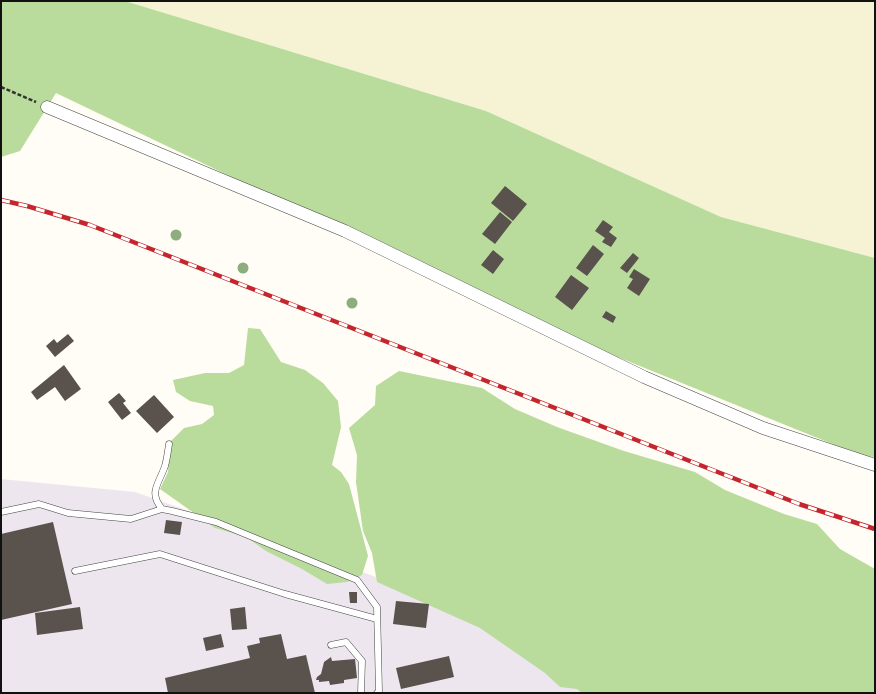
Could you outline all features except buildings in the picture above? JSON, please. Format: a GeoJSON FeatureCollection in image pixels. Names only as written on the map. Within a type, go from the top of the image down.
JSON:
{"type":"FeatureCollection","features":[{"type":"Feature","properties":{"kind":"street"},"geometry":{"type":"LineString","coordinates":[[47,107],[345,232],[665,386],[763,428],[875,465]]}},
{"type":"Feature","properties":{"kind":"lane"},"geometry":{"type":"LineString","coordinates":[[162,509],[155,501],[155,489],[165,465],[169,444]]}},
{"type":"Feature","properties":{"kind":"lane"},"geometry":{"type":"LineString","coordinates":[[1,512],[39,504],[68,513],[131,519],[162,509],[216,522],[357,580],[377,607],[379,691],[377,693]]}},
{"type":"Feature","properties":{"kind":"lane"},"geometry":{"type":"LineString","coordinates":[[75,571],[160,554],[285,594],[377,619]]}},
{"type":"Feature","properties":{"kind":"lane"},"geometry":{"type":"LineString","coordinates":[[331,646],[346,642],[362,661],[362,693]]}},
{"type":"Feature","properties":{"kind":"path"},"geometry":{"type":"LineString","coordinates":[[1,87],[47,107]]}},
{"type":"Feature","properties":{"kind":"shaded area"},"geometry":{"type":"Polygon","coordinates":[[[125,1],[875,1],[875,258],[721,217],[486,111],[125,1]]]}},
{"type":"Feature","properties":{"kind":"shaded area"},"geometry":{"type":"Polygon","coordinates":[[[1,479],[135,492],[430,596],[611,693],[1,693],[1,479]]]}},
{"type":"Feature","properties":{"kind":"green space"},"geometry":{"type":"Polygon","coordinates":[[[1,1],[125,1],[486,111],[721,217],[875,258],[875,457],[862,456],[588,345],[428,271],[56,93],[20,151],[1,157],[1,1]]]}},
{"type":"Feature","properties":{"kind":"green space"},"geometry":{"type":"Polygon","coordinates":[[[248,328],[260,329],[281,362],[305,370],[323,383],[338,401],[341,427],[332,465],[341,472],[349,484],[368,556],[362,575],[347,582],[327,584],[302,569],[266,551],[246,537],[215,528],[160,489],[168,472],[170,442],[184,428],[202,424],[214,415],[213,406],[190,401],[176,392],[173,380],[205,373],[229,373],[244,365],[248,328]]]}},
{"type":"Feature","properties":{"kind":"green space"},"geometry":{"type":"Polygon","coordinates":[[[399,371],[482,388],[515,409],[557,427],[624,451],[695,472],[725,490],[784,514],[817,524],[840,549],[875,569],[875,693],[582,693],[577,689],[560,687],[545,673],[480,628],[377,582],[372,553],[363,531],[356,482],[357,455],[349,428],[375,405],[376,386],[399,371]]]}},
{"type":"Feature","properties":{"kind":"railway"},"geometry":{"type":"LineString","coordinates":[[1,200],[27,206],[90,225],[799,504],[875,529]]}}]}
